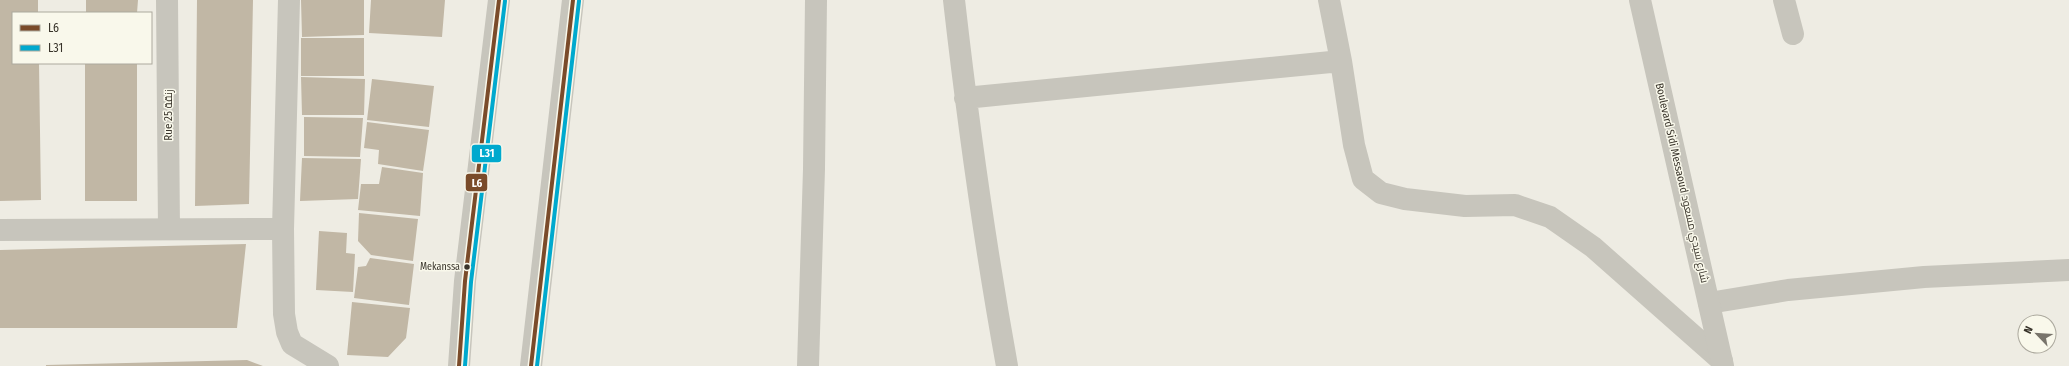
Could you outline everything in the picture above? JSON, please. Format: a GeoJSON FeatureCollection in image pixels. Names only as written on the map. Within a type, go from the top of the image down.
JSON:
{"type":"FeatureCollection","features":[{"type":"Feature","properties":{"kind":"street","name":"Rue 25 زنقة"},"geometry":{"type":"LineString","coordinates":[[167,0],[169,229]]}},
{"type":"Feature","properties":{"kind":"street"},"geometry":{"type":"LineString","coordinates":[[289,0],[283,229],[284,314],[286,332],[292,344],[328,366]]}},
{"type":"Feature","properties":{"kind":"street"},"geometry":{"type":"LineString","coordinates":[[458,366],[465,273],[499,0]]}},
{"type":"Feature","properties":{"kind":"street"},"geometry":{"type":"LineString","coordinates":[[531,366],[573,0]]}},
{"type":"Feature","properties":{"kind":"street"},"geometry":{"type":"LineString","coordinates":[[808,366],[814,169],[816,0]]}},
{"type":"Feature","properties":{"kind":"street"},"geometry":{"type":"LineString","coordinates":[[954,0],[965,98],[988,263],[1007,366]]}},
{"type":"Feature","properties":{"kind":"street"},"geometry":{"type":"LineString","coordinates":[[1329,0],[1341,61],[1354,146],[1363,179],[1381,192],[1405,199],[1466,206],[1515,205],[1550,217],[1593,247],[1723,364]]}},
{"type":"Feature","properties":{"kind":"street","name":"Boulevard Sidi Messaoud شارع سيدي مسعود"},"geometry":{"type":"LineString","coordinates":[[1640,0],[1723,364]]}},
{"type":"Feature","properties":{"kind":"street"},"geometry":{"type":"LineString","coordinates":[[1784,0],[1793,34]]}},
{"type":"Feature","properties":{"kind":"street"},"geometry":{"type":"LineString","coordinates":[[965,98],[1341,61]]}},
{"type":"Feature","properties":{"kind":"street"},"geometry":{"type":"LineString","coordinates":[[0,230],[283,229]]}},
{"type":"Feature","properties":{"kind":"street"},"geometry":{"type":"LineString","coordinates":[[1709,303],[1788,290],[1924,277],[2069,270]]}},
{"type":"Feature","properties":{"kind":"building"},"geometry":{"type":"Polygon","coordinates":[[[0,0],[38,0],[38,12],[12,12],[12,64],[39,64],[41,200],[0,201],[0,0]]]}},
{"type":"Feature","properties":{"kind":"building"},"geometry":{"type":"Polygon","coordinates":[[[86,0],[138,0],[137,12],[86,12],[86,0]]]}},
{"type":"Feature","properties":{"kind":"building"},"geometry":{"type":"Polygon","coordinates":[[[197,0],[253,0],[249,204],[195,206],[197,0]]]}},
{"type":"Feature","properties":{"kind":"building"},"geometry":{"type":"Polygon","coordinates":[[[301,0],[364,0],[364,35],[302,37],[301,0]]]}},
{"type":"Feature","properties":{"kind":"building"},"geometry":{"type":"Polygon","coordinates":[[[371,0],[445,0],[442,37],[369,33],[371,0]]]}},
{"type":"Feature","properties":{"kind":"building"},"geometry":{"type":"Polygon","coordinates":[[[301,38],[364,38],[364,76],[301,76],[301,38]]]}},
{"type":"Feature","properties":{"kind":"building"},"geometry":{"type":"Polygon","coordinates":[[[85,64],[137,64],[137,201],[85,201],[85,64]]]}},
{"type":"Feature","properties":{"kind":"building"},"geometry":{"type":"Polygon","coordinates":[[[301,77],[365,79],[364,115],[302,115],[301,77]]]}},
{"type":"Feature","properties":{"kind":"building"},"geometry":{"type":"Polygon","coordinates":[[[372,79],[434,86],[429,127],[367,120],[372,79]]]}},
{"type":"Feature","properties":{"kind":"building"},"geometry":{"type":"Polygon","coordinates":[[[304,117],[363,118],[360,157],[304,156],[304,117]]]}},
{"type":"Feature","properties":{"kind":"building"},"geometry":{"type":"Polygon","coordinates":[[[367,122],[429,130],[423,171],[378,164],[379,150],[364,148],[367,122]]]}},
{"type":"Feature","properties":{"kind":"building"},"geometry":{"type":"Polygon","coordinates":[[[302,158],[361,159],[358,199],[300,201],[302,158]]]}},
{"type":"Feature","properties":{"kind":"building"},"geometry":{"type":"Polygon","coordinates":[[[382,167],[423,173],[420,216],[358,210],[361,184],[379,184],[382,167]]]}},
{"type":"Feature","properties":{"kind":"building"},"geometry":{"type":"Polygon","coordinates":[[[359,213],[418,219],[413,261],[371,255],[358,241],[359,213]]]}},
{"type":"Feature","properties":{"kind":"building"},"geometry":{"type":"Polygon","coordinates":[[[319,231],[347,233],[346,253],[355,254],[353,292],[316,290],[319,231]]]}},
{"type":"Feature","properties":{"kind":"building"},"geometry":{"type":"Polygon","coordinates":[[[246,244],[237,328],[0,328],[0,250],[246,244]]]}},
{"type":"Feature","properties":{"kind":"building"},"geometry":{"type":"Polygon","coordinates":[[[370,258],[414,264],[409,305],[354,298],[358,267],[366,266],[370,258]]]}},
{"type":"Feature","properties":{"kind":"building"},"geometry":{"type":"Polygon","coordinates":[[[352,302],[410,308],[406,338],[388,357],[347,355],[352,302]]]}},
{"type":"Feature","properties":{"kind":"building"},"geometry":{"type":"Polygon","coordinates":[[[247,360],[263,366],[46,366],[46,365],[247,360]]]}},
{"type":"Feature","properties":{"kind":"transit line","name":"L6"},"geometry":{"type":"LineString","coordinates":[[459,366],[465,281],[499,0]]}},
{"type":"Feature","properties":{"kind":"transit line","name":"L6"},"geometry":{"type":"LineString","coordinates":[[531,366],[573,0]]}},
{"type":"Feature","properties":{"kind":"transit line","name":"L31"},"geometry":{"type":"LineString","coordinates":[[465,366],[471,282],[505,1]]}},
{"type":"Feature","properties":{"kind":"transit line","name":"L31"},"geometry":{"type":"LineString","coordinates":[[537,366],[579,1]]}},
{"type":"Feature","properties":{"kind":"place","name":"Mekanssa"},"geometry":{"type":"Point","coordinates":[467,267]}}]}
